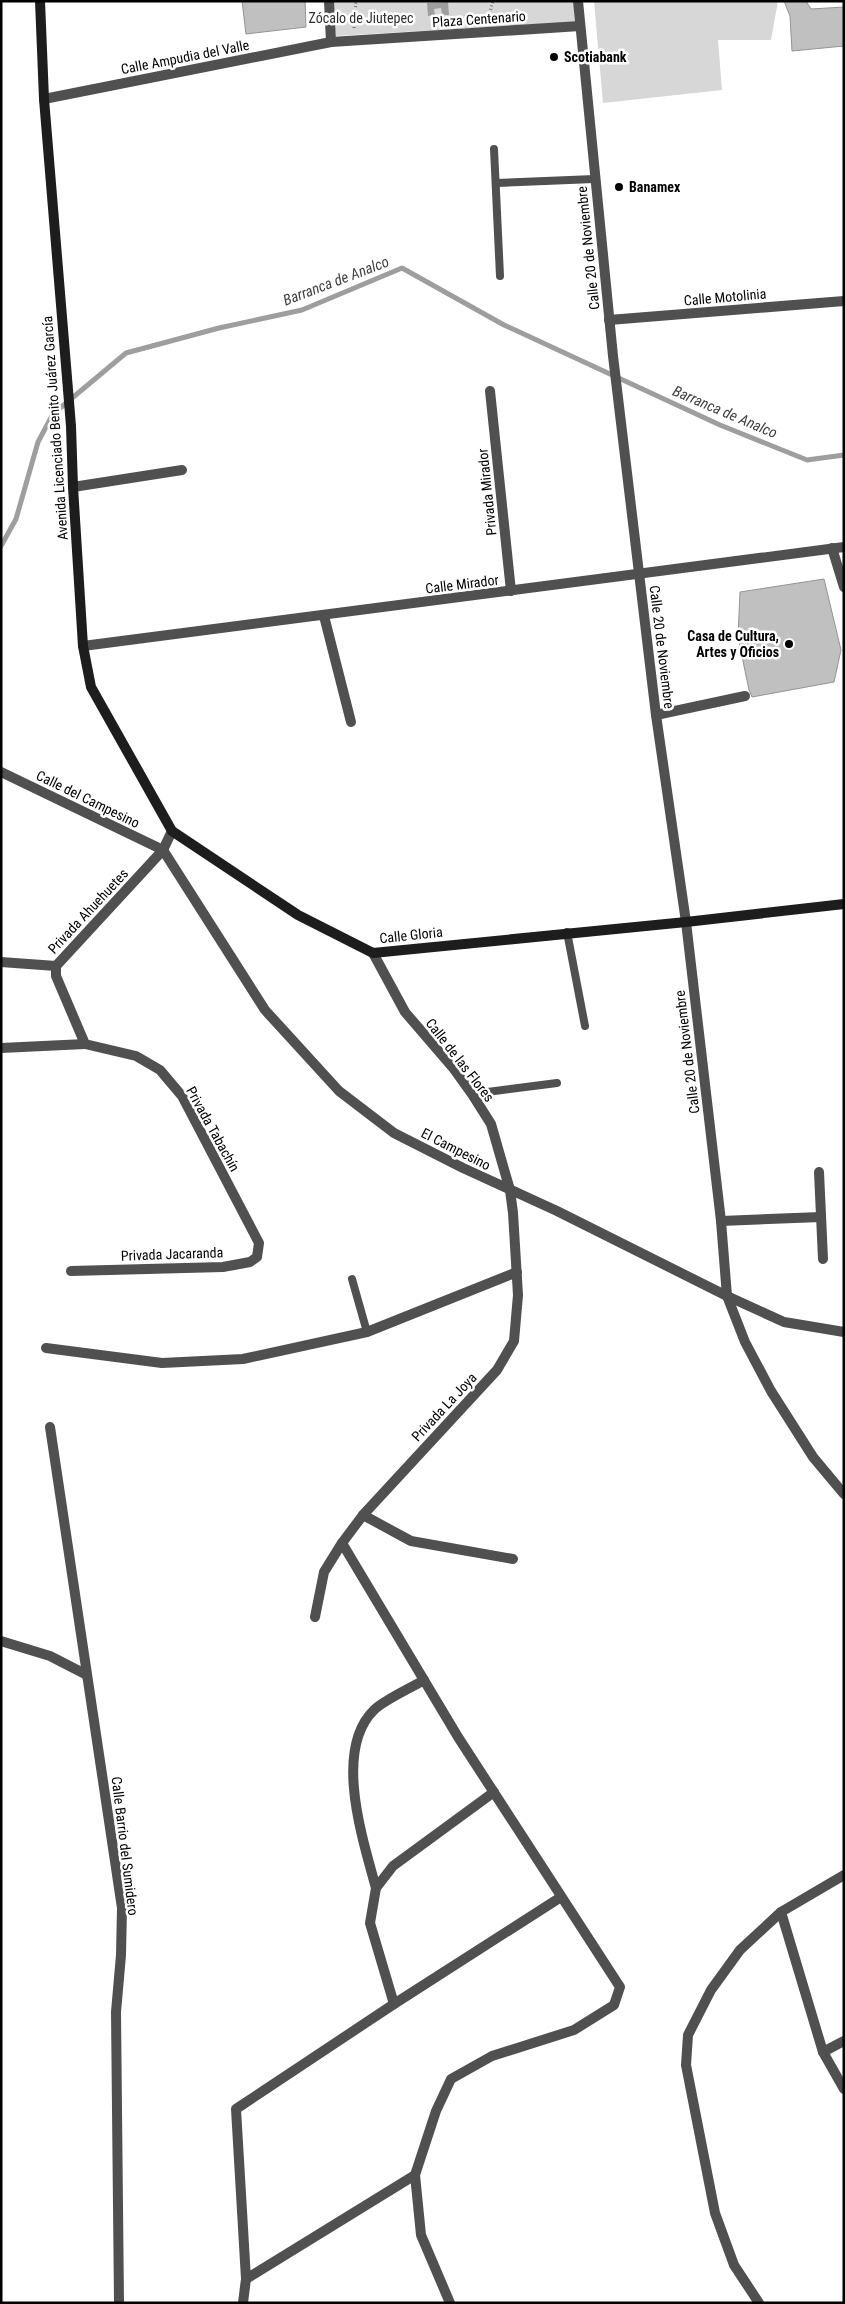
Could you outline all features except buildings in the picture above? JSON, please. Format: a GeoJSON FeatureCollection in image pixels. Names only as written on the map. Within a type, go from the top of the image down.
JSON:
{"type":"FeatureCollection","features":[{"type":"Feature","properties":{"kind":"main road","name":"Avenida Licenciado Benito Juárez García"},"geometry":{"type":"LineString","coordinates":[[40,1],[44,100],[71,426],[72,487],[84,646],[92,687],[172,832]]}},
{"type":"Feature","properties":{"kind":"main road","name":"Calle Gloria"},"geometry":{"type":"LineString","coordinates":[[172,832],[298,915],[373,953],[567,932],[686,922],[844,904]]}},
{"type":"Feature","properties":{"kind":"street"},"geometry":{"type":"LineString","coordinates":[[329,1],[331,42]]}},
{"type":"Feature","properties":{"kind":"street","name":"Calle 20 de Noviembre"},"geometry":{"type":"LineString","coordinates":[[578,1],[613,356],[656,714],[686,922],[721,1221],[727,1296],[745,1342],[771,1391],[813,1457],[844,1494]]}},
{"type":"Feature","properties":{"kind":"street","name":"Plaza Centenario"},"geometry":{"type":"LineString","coordinates":[[331,42],[580,26]]}},
{"type":"Feature","properties":{"kind":"street","name":"Calle Ampudia del Valle"},"geometry":{"type":"LineString","coordinates":[[44,100],[331,42]]}},
{"type":"Feature","properties":{"kind":"street","name":"Calle Motolinia"},"geometry":{"type":"LineString","coordinates":[[609,320],[844,301]]}},
{"type":"Feature","properties":{"kind":"street","name":"Privada Mirador"},"geometry":{"type":"LineString","coordinates":[[490,391],[511,591]]}},
{"type":"Feature","properties":{"kind":"street"},"geometry":{"type":"LineString","coordinates":[[72,487],[182,470]]}},
{"type":"Feature","properties":{"kind":"street","name":"Calle Mirador"},"geometry":{"type":"LineString","coordinates":[[84,646],[844,547]]}},
{"type":"Feature","properties":{"kind":"street"},"geometry":{"type":"LineString","coordinates":[[832,548],[844,586]]}},
{"type":"Feature","properties":{"kind":"street"},"geometry":{"type":"LineString","coordinates":[[324,616],[351,722]]}},
{"type":"Feature","properties":{"kind":"street"},"geometry":{"type":"LineString","coordinates":[[656,714],[745,696]]}},
{"type":"Feature","properties":{"kind":"street","name":"Calle del Campesino"},"geometry":{"type":"LineString","coordinates":[[1,772],[163,850]]}},
{"type":"Feature","properties":{"kind":"street","name":"Privada Ahuehuetes"},"geometry":{"type":"LineString","coordinates":[[1,962],[56,966],[163,850],[172,832]]}},
{"type":"Feature","properties":{"kind":"street","name":"El Campesino"},"geometry":{"type":"LineString","coordinates":[[163,850],[266,1010],[339,1091],[394,1133],[784,1322],[844,1332]]}},
{"type":"Feature","properties":{"kind":"street","name":"Calle de las Flores"},"geometry":{"type":"LineString","coordinates":[[373,953],[405,1012],[472,1094],[491,1124],[510,1190]]}},
{"type":"Feature","properties":{"kind":"street"},"geometry":{"type":"LineString","coordinates":[[56,966],[56,976],[85,1044]]}},
{"type":"Feature","properties":{"kind":"street","name":"Privada Tabachín"},"geometry":{"type":"LineString","coordinates":[[1,1048],[85,1044],[136,1056],[160,1070],[182,1096],[259,1243]]}},
{"type":"Feature","properties":{"kind":"street"},"geometry":{"type":"LineString","coordinates":[[819,1172],[823,1258]]}},
{"type":"Feature","properties":{"kind":"street","name":"Privada La Joya"},"geometry":{"type":"LineString","coordinates":[[315,1617],[324,1572],[342,1543],[363,1515],[497,1370],[514,1341],[518,1295],[510,1190]]}},
{"type":"Feature","properties":{"kind":"street"},"geometry":{"type":"LineString","coordinates":[[721,1221],[822,1217]]}},
{"type":"Feature","properties":{"kind":"street","name":"Privada Jacaranda"},"geometry":{"type":"LineString","coordinates":[[71,1270],[223,1267],[250,1262],[257,1257],[259,1243]]}},
{"type":"Feature","properties":{"kind":"street"},"geometry":{"type":"LineString","coordinates":[[46,1348],[162,1363],[234,1360],[367,1332],[517,1272]]}},
{"type":"Feature","properties":{"kind":"street","name":"Calle Barrio del Sumidero"},"geometry":{"type":"LineString","coordinates":[[50,1427],[122,1908],[121,1954],[116,2012],[119,2303]]}},
{"type":"Feature","properties":{"kind":"street"},"geometry":{"type":"LineString","coordinates":[[363,1515],[411,1541],[513,1559]]}},
{"type":"Feature","properties":{"kind":"street"},"geometry":{"type":"LineString","coordinates":[[342,1543],[424,1680],[620,1988],[614,2006],[574,2030],[492,2056],[451,2079],[436,2111],[415,2176],[421,2235],[450,2303]]}},
{"type":"Feature","properties":{"kind":"street"},"geometry":{"type":"LineString","coordinates":[[1,1641],[50,1656],[87,1675]]}},
{"type":"Feature","properties":{"kind":"street"},"geometry":{"type":"LineString","coordinates":[[394,2004],[370,1923],[376,1888],[356,1811],[353,1764],[360,1732],[374,1710],[424,1680]]}},
{"type":"Feature","properties":{"kind":"street"},"geometry":{"type":"LineString","coordinates":[[376,1888],[392,1866],[494,1792]]}},
{"type":"Feature","properties":{"kind":"street"},"geometry":{"type":"LineString","coordinates":[[759,2303],[734,2265],[715,2213],[686,2065],[688,2035],[711,1990],[740,1950],[781,1912],[844,1875]]}},
{"type":"Feature","properties":{"kind":"street"},"geometry":{"type":"LineString","coordinates":[[243,2303],[246,2279],[236,2109],[394,2004],[561,1897]]}},
{"type":"Feature","properties":{"kind":"street"},"geometry":{"type":"LineString","coordinates":[[781,1912],[823,2052],[844,2089]]}},
{"type":"Feature","properties":{"kind":"street"},"geometry":{"type":"LineString","coordinates":[[823,2052],[844,2041]]}},
{"type":"Feature","properties":{"kind":"street"},"geometry":{"type":"LineString","coordinates":[[246,2279],[415,2176]]}},
{"type":"Feature","properties":{"kind":"lane"},"geometry":{"type":"LineString","coordinates":[[494,149],[500,276]]}},
{"type":"Feature","properties":{"kind":"lane"},"geometry":{"type":"LineString","coordinates":[[496,183],[594,178]]}},
{"type":"Feature","properties":{"kind":"lane"},"geometry":{"type":"LineString","coordinates":[[567,932],[585,1026]]}},
{"type":"Feature","properties":{"kind":"lane"},"geometry":{"type":"LineString","coordinates":[[472,1094],[557,1083]]}},
{"type":"Feature","properties":{"kind":"lane"},"geometry":{"type":"LineString","coordinates":[[352,1279],[367,1332]]}},
{"type":"Feature","properties":{"kind":"path"},"geometry":{"type":"LineString","coordinates":[[353,41],[356,1]]}},
{"type":"Feature","properties":{"kind":"green space","name":"Zócalo de Jiutepec"},"geometry":{"type":"Polygon","coordinates":[[[332,1],[574,1],[575,22],[335,36],[332,1]]]}},
{"type":"Feature","properties":{"kind":"green space"},"geometry":{"type":"Polygon","coordinates":[[[594,1],[778,1],[771,40],[718,40],[722,90],[603,103],[594,1]]]}},
{"type":"Feature","properties":{"kind":"shaded area"},"geometry":{"type":"Polygon","coordinates":[[[448,2],[449,15],[442,15],[441,8],[434,9],[435,15],[428,16],[427,3],[448,2]]]}},
{"type":"Feature","properties":{"kind":"waterway","name":"Barranca de Analco"},"geometry":{"type":"LineString","coordinates":[[1,546],[16,519],[38,442],[53,414],[126,353],[219,328],[302,310],[402,268],[504,325],[720,425],[807,460],[844,455]]}},
{"type":"Feature","properties":{"kind":"place","name":"Scotiabank"},"geometry":{"type":"Point","coordinates":[554,57]}},
{"type":"Feature","properties":{"kind":"place","name":"Banamex"},"geometry":{"type":"Point","coordinates":[619,187]}},
{"type":"Feature","properties":{"kind":"place","name":"Casa de Cultura, Artes y Oficios"},"geometry":{"type":"Point","coordinates":[789,644]}}]}
